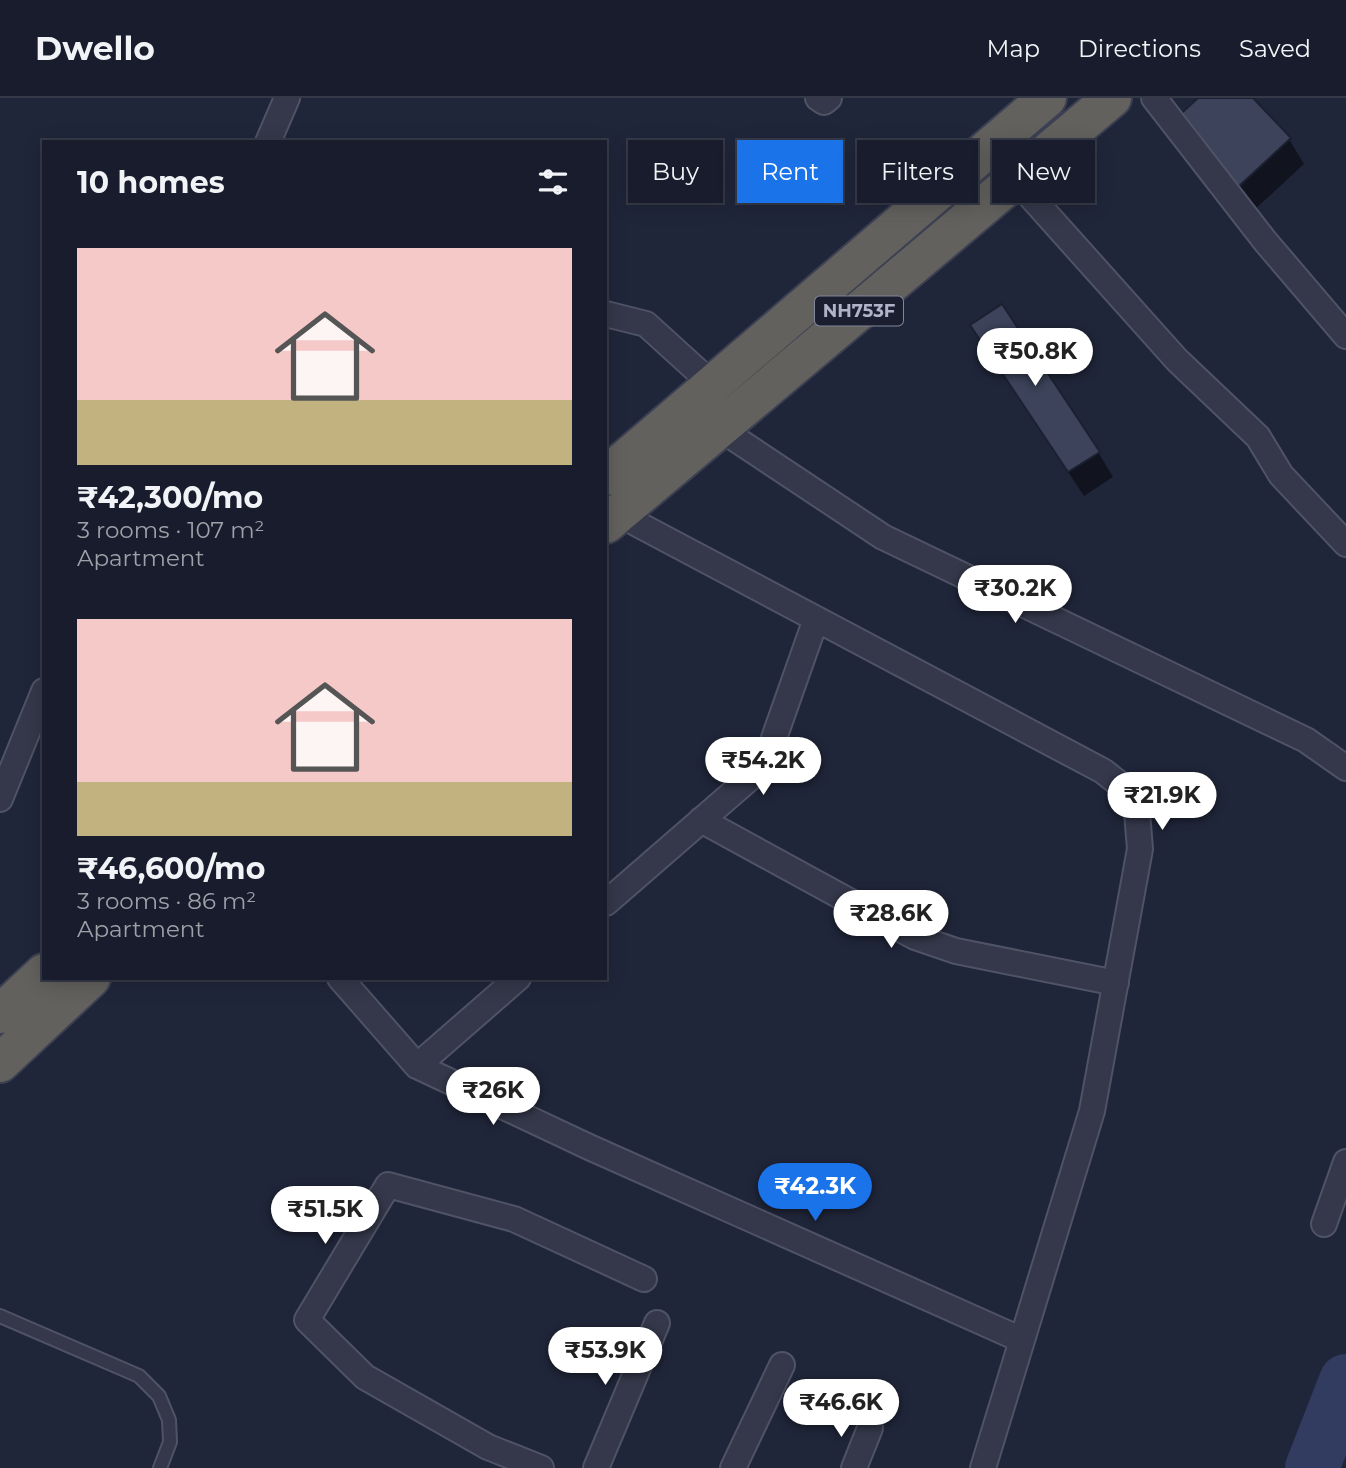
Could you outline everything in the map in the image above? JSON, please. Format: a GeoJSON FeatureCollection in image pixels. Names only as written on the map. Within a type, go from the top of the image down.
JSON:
{"type":"FeatureCollection","features":[{"type":"Feature","properties":{"kind":"highway","name":"NH753F"},"geometry":{"type":"LineString","coordinates":[[607,475],[1047,98]]}},
{"type":"Feature","properties":{"kind":"highway","name":"NH753F"},"geometry":{"type":"LineString","coordinates":[[1062,140],[1112,98]]}},
{"type":"Feature","properties":{"kind":"highway","name":"NH753F"},"geometry":{"type":"LineString","coordinates":[[610,514],[719,428],[992,198]]}},
{"type":"Feature","properties":{"kind":"highway"},"geometry":{"type":"LineString","coordinates":[[0,1014],[42,975]]}},
{"type":"Feature","properties":{"kind":"highway"},"geometry":{"type":"LineString","coordinates":[[0,1063],[89,980]]}},
{"type":"Feature","properties":{"kind":"street"},"geometry":{"type":"LineString","coordinates":[[269,140],[287,98]]}},
{"type":"Feature","properties":{"kind":"street"},"geometry":{"type":"LineString","coordinates":[[818,98],[824,102],[829,98]]}},
{"type":"Feature","properties":{"kind":"street"},"geometry":{"type":"LineString","coordinates":[[1154,98],[1265,241],[1346,335]]}},
{"type":"Feature","properties":{"kind":"street"},"geometry":{"type":"LineString","coordinates":[[1036,203],[1177,360],[1258,437],[1281,475],[1346,544]]}},
{"type":"Feature","properties":{"kind":"street"},"geometry":{"type":"LineString","coordinates":[[607,314],[646,324],[712,384]]}},
{"type":"Feature","properties":{"kind":"street"},"geometry":{"type":"LineString","coordinates":[[719,428],[883,537],[1306,740],[1346,768]]}},
{"type":"Feature","properties":{"kind":"street"},"geometry":{"type":"LineString","coordinates":[[610,514],[816,619],[1103,771],[1122,786],[1137,811],[1140,849],[1092,1111],[983,1468]]}},
{"type":"Feature","properties":{"kind":"street"},"geometry":{"type":"LineString","coordinates":[[607,902],[758,771],[768,758],[816,619]]}},
{"type":"Feature","properties":{"kind":"street"},"geometry":{"type":"LineString","coordinates":[[0,799],[42,696]]}},
{"type":"Feature","properties":{"kind":"street"},"geometry":{"type":"LineString","coordinates":[[701,820],[915,937],[957,951],[1116,984]]}},
{"type":"Feature","properties":{"kind":"street"},"geometry":{"type":"LineString","coordinates":[[342,980],[416,1066],[1022,1340]]}},
{"type":"Feature","properties":{"kind":"street"},"geometry":{"type":"LineString","coordinates":[[416,1066],[517,980]]}},
{"type":"Feature","properties":{"kind":"street"},"geometry":{"type":"LineString","coordinates":[[1324,1224],[1346,1162]]}},
{"type":"Feature","properties":{"kind":"street"},"geometry":{"type":"LineString","coordinates":[[541,1468],[488,1447],[365,1377],[307,1320],[388,1185],[514,1219],[644,1279]]}},
{"type":"Feature","properties":{"kind":"street"},"geometry":{"type":"LineString","coordinates":[[596,1468],[657,1324]]}},
{"type":"Feature","properties":{"kind":"street"},"geometry":{"type":"LineString","coordinates":[[733,1468],[782,1365]]}},
{"type":"Feature","properties":{"kind":"street"},"geometry":{"type":"LineString","coordinates":[[854,1468],[870,1428]]}},
{"type":"Feature","properties":{"kind":"lane"},"geometry":{"type":"LineString","coordinates":[[0,1316],[139,1376],[159,1396],[169,1420],[170,1442],[160,1468]]}},
{"type":"Feature","properties":{"kind":"building"},"geometry":{"type":"Polygon","coordinates":[[[1198,98],[1253,98],[1291,138],[1237,188],[1174,120],[1198,98]]]}},
{"type":"Feature","properties":{"kind":"building"},"geometry":{"type":"Polygon","coordinates":[[[1002,304],[1100,452],[1068,472],[970,325],[1002,304]]]}},
{"type":"Feature","properties":{"kind":"waterway"},"geometry":{"type":"LineString","coordinates":[[1312,1468],[1346,1381]]}}]}
